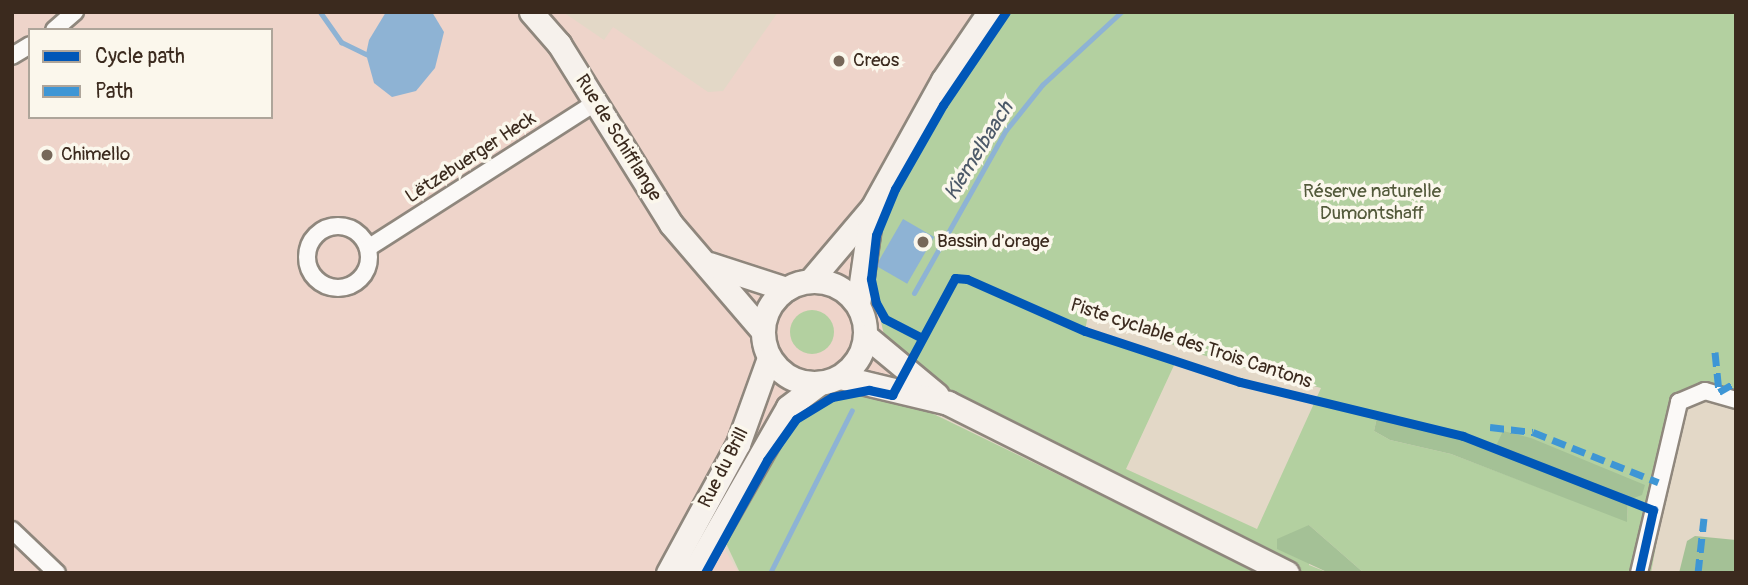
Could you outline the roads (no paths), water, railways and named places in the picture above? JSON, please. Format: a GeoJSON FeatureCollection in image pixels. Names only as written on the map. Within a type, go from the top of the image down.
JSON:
{"type":"FeatureCollection","features":[{"type":"Feature","properties":{"kind":"main road","name":"Rue de Schifflange"},"geometry":{"type":"LineString","coordinates":[[531,12],[559,44],[671,224],[762,330]]}},
{"type":"Feature","properties":{"kind":"main road"},"geometry":{"type":"LineString","coordinates":[[810,281],[872,208],[937,90],[989,12]]}},
{"type":"Feature","properties":{"kind":"main road"},"geometry":{"type":"LineString","coordinates":[[830,381],[858,359],[866,336],[858,304],[872,208]]}},
{"type":"Feature","properties":{"kind":"main road"},"geometry":{"type":"LineString","coordinates":[[706,263],[786,289]]}},
{"type":"Feature","properties":{"kind":"main road"},"geometry":{"type":"LineString","coordinates":[[858,304],[837,286],[810,281],[786,289],[774,300],[762,330],[769,358],[790,379],[830,381],[948,403]]}},
{"type":"Feature","properties":{"kind":"main road"},"geometry":{"type":"LineString","coordinates":[[866,336],[948,403],[1287,573]]}},
{"type":"Feature","properties":{"kind":"main road","name":"Rue du Brill"},"geometry":{"type":"LineString","coordinates":[[668,573],[738,443],[769,358]]}},
{"type":"Feature","properties":{"kind":"main road","name":"Rue du Brill"},"geometry":{"type":"LineString","coordinates":[[693,573],[788,407],[830,381]]}},
{"type":"Feature","properties":{"kind":"street"},"geometry":{"type":"LineString","coordinates":[[56,28],[75,12]]}},
{"type":"Feature","properties":{"kind":"street"},"geometry":{"type":"LineString","coordinates":[[12,56],[28,46]]}},
{"type":"Feature","properties":{"kind":"street","name":"Lëtzebuerger Heck"},"geometry":{"type":"LineString","coordinates":[[368,248],[596,102]]}},
{"type":"Feature","properties":{"kind":"street"},"geometry":{"type":"LineString","coordinates":[[1639,573],[1679,402],[1705,391],[1736,400]]}},
{"type":"Feature","properties":{"kind":"street"},"geometry":{"type":"LineString","coordinates":[[12,530],[57,573]]}},
{"type":"Feature","properties":{"kind":"water"},"geometry":{"type":"Polygon","coordinates":[[[386,12],[432,12],[444,32],[435,68],[416,91],[392,97],[374,83],[366,54],[369,40],[386,12]]]}},
{"type":"Feature","properties":{"kind":"water"},"geometry":{"type":"Polygon","coordinates":[[[903,219],[934,237],[907,284],[876,266],[903,219]]]}},
{"type":"Feature","properties":{"kind":"waterway"},"geometry":{"type":"LineString","coordinates":[[320,12],[341,42],[366,54]]}},
{"type":"Feature","properties":{"kind":"waterway","name":"Kiemelbaach"},"geometry":{"type":"LineString","coordinates":[[914,293],[1006,130],[1042,85],[1121,12]]}},
{"type":"Feature","properties":{"kind":"waterway","name":"Kiemelbaach"},"geometry":{"type":"LineString","coordinates":[[770,573],[852,410]]}},
{"type":"Feature","properties":{"kind":"place","name":"Creos"},"geometry":{"type":"Point","coordinates":[839,61]}},
{"type":"Feature","properties":{"kind":"place","name":"Chimello"},"geometry":{"type":"Point","coordinates":[47,155]}},
{"type":"Feature","properties":{"kind":"place","name":"Bassin d'orage"},"geometry":{"type":"Point","coordinates":[923,242]}},
{"type":"Feature","properties":{"kind":"park label","name":"Réserve naturelle Dumontshaff"},"geometry":{"type":"Point","coordinates":[1372,203]}}]}
